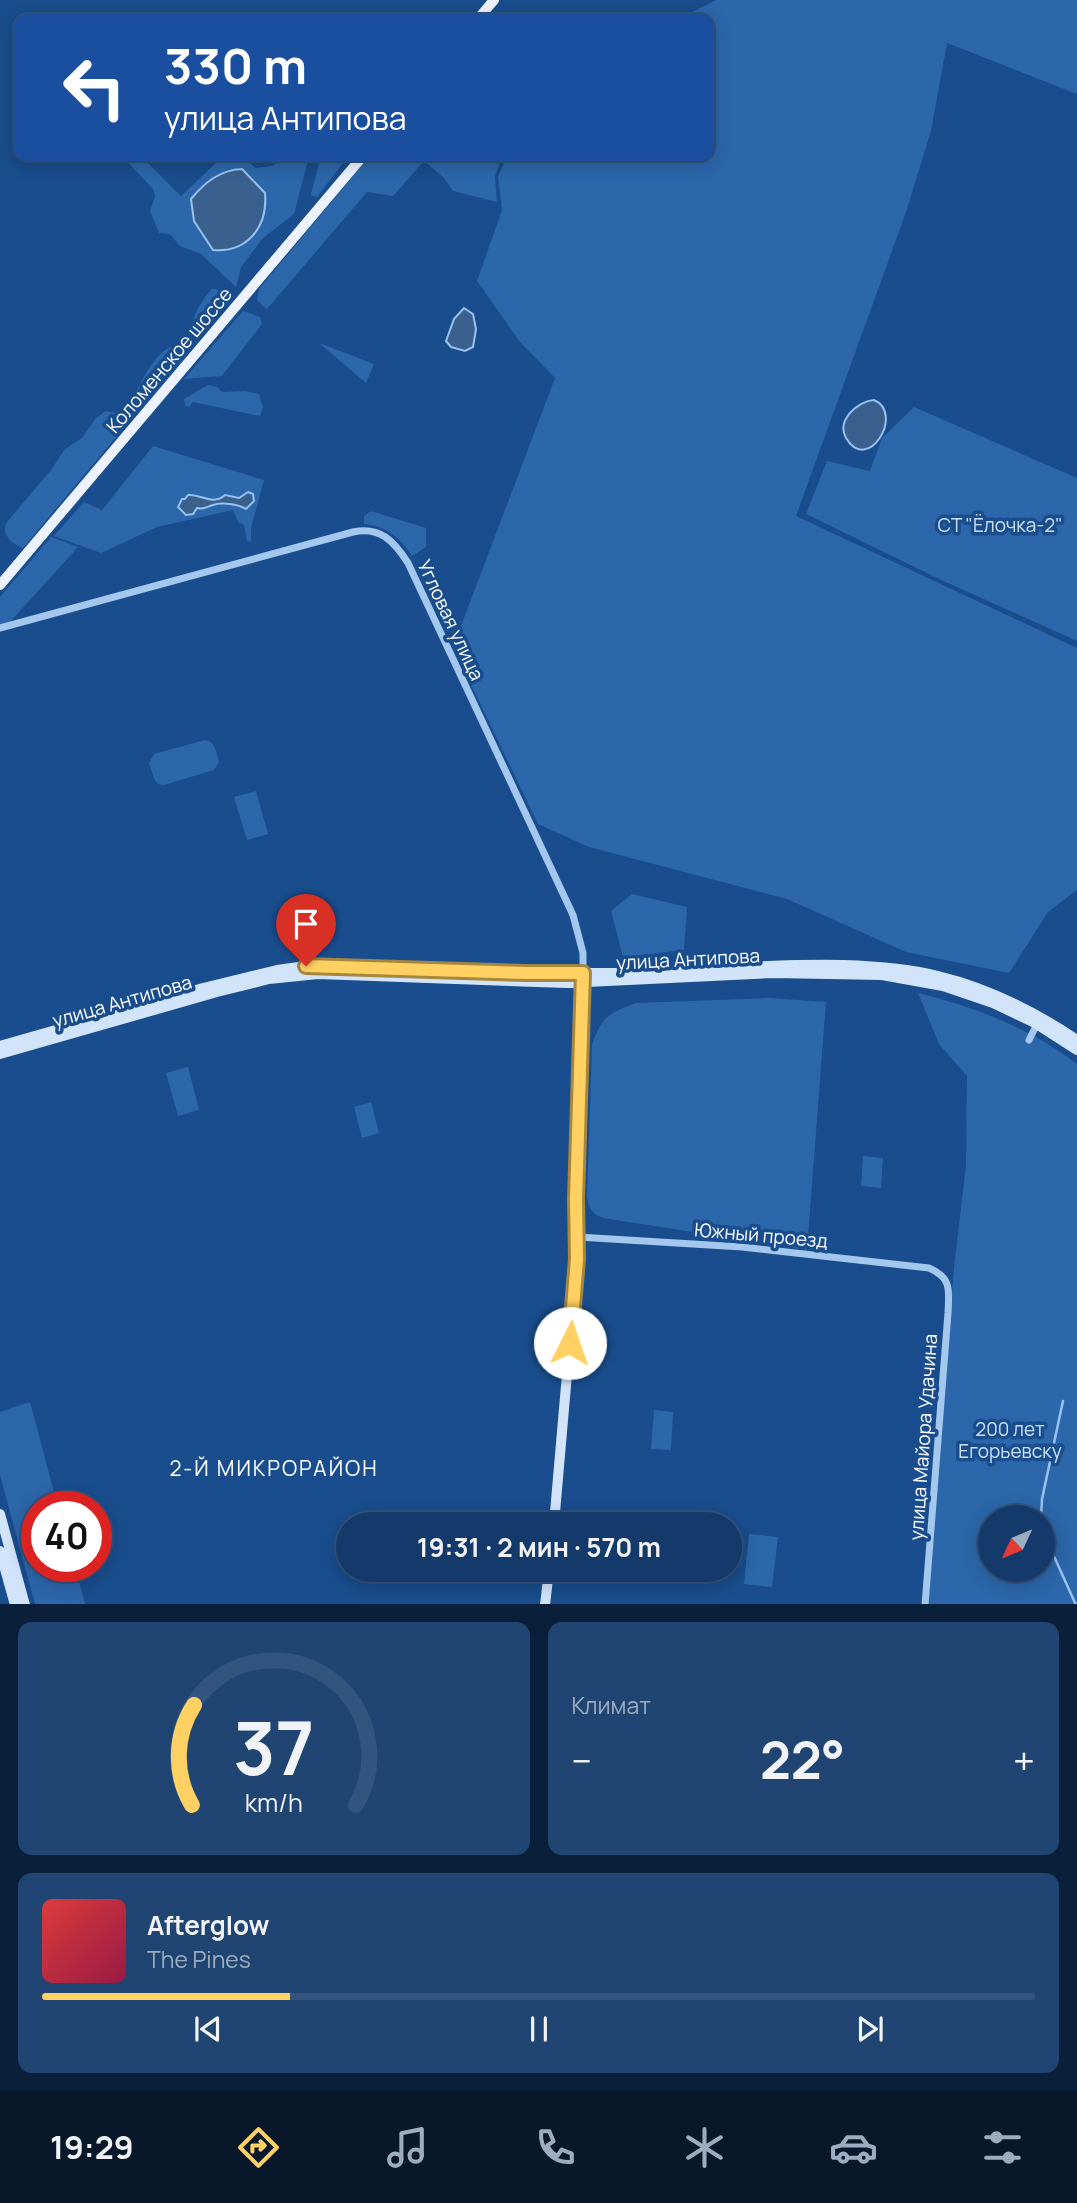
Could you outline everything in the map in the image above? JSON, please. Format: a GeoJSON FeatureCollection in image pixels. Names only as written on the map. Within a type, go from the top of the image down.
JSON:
{"type":"FeatureCollection","features":[{"type":"Feature","properties":{"kind":"main road"},"geometry":{"type":"LineString","coordinates":[[482,14],[494,0]]}},
{"type":"Feature","properties":{"kind":"main road","name":"Коломенское шоссе"},"geometry":{"type":"LineString","coordinates":[[0,585],[359,161]]}},
{"type":"Feature","properties":{"kind":"main road","name":"улица Антипова"},"geometry":{"type":"LineString","coordinates":[[0,1046],[203,988],[296,966],[583,977],[799,965],[910,970],[939,976],[1009,1001],[1050,1022],[1077,1040]]}},
{"type":"Feature","properties":{"kind":"main road","name":"улица Антипова"},"geometry":{"type":"LineString","coordinates":[[0,1054],[216,992],[297,974],[583,977],[773,973],[882,975],[915,979],[968,993],[1037,1024],[1077,1050]]}},
{"type":"Feature","properties":{"kind":"main road"},"geometry":{"type":"LineString","coordinates":[[555,1512],[578,1237],[576,1199],[583,977]]}},
{"type":"Feature","properties":{"kind":"main road"},"geometry":{"type":"LineString","coordinates":[[0,1514],[25,1604]]}},
{"type":"Feature","properties":{"kind":"main road"},"geometry":{"type":"LineString","coordinates":[[0,1551],[15,1604]]}},
{"type":"Feature","properties":{"kind":"main road"},"geometry":{"type":"LineString","coordinates":[[545,1604],[548,1582]]}},
{"type":"Feature","properties":{"kind":"street","name":"Угловая улица"},"geometry":{"type":"LineString","coordinates":[[0,628],[346,533],[367,529],[382,533],[394,543],[408,563],[573,915],[583,953],[583,977]]}},
{"type":"Feature","properties":{"kind":"street"},"geometry":{"type":"LineString","coordinates":[[1029,1040],[1037,1024]]}},
{"type":"Feature","properties":{"kind":"street","name":"Южный проезд"},"geometry":{"type":"LineString","coordinates":[[578,1237],[789,1252],[914,1266],[940,1273]]}},
{"type":"Feature","properties":{"kind":"street","name":"улица Майора Удачина"},"geometry":{"type":"LineString","coordinates":[[925,1604],[948,1313],[948,1286],[940,1273]]}},
{"type":"Feature","properties":{"kind":"green space"},"geometry":{"type":"Polygon","coordinates":[[[716,0],[1077,0],[1077,94],[947,43],[931,131],[905,215],[796,516],[1077,648],[1077,890],[1048,912],[1009,973],[906,952],[787,899],[589,847],[538,824],[453,647],[555,378],[520,342],[477,281],[502,210],[498,177],[505,161],[714,161],[714,14],[689,14],[716,0]]]}},
{"type":"Feature","properties":{"kind":"green space"},"geometry":{"type":"Polygon","coordinates":[[[127,161],[146,161],[181,196],[217,162],[247,161],[256,168],[272,166],[281,161],[308,161],[294,214],[263,238],[241,267],[236,287],[201,254],[180,246],[170,234],[159,233],[150,211],[155,196],[153,189],[127,161]],[[215,176],[191,199],[195,220],[211,249],[232,249],[241,245],[255,231],[264,212],[265,202],[215,176]]]}},
{"type":"Feature","properties":{"kind":"green space"},"geometry":{"type":"Polygon","coordinates":[[[320,161],[341,161],[343,163],[317,197],[311,194],[320,161]]]}},
{"type":"Feature","properties":{"kind":"green space"},"geometry":{"type":"Polygon","coordinates":[[[366,161],[424,161],[393,196],[367,192],[267,309],[257,301],[259,289],[366,161]]]}},
{"type":"Feature","properties":{"kind":"green space"},"geometry":{"type":"Polygon","coordinates":[[[424,161],[500,161],[495,176],[497,202],[453,191],[443,177],[424,161]]]}},
{"type":"Feature","properties":{"kind":"green space"},"geometry":{"type":"Polygon","coordinates":[[[212,289],[223,295],[225,306],[197,337],[193,336],[197,311],[212,289]]]}},
{"type":"Feature","properties":{"kind":"green space"},"geometry":{"type":"Polygon","coordinates":[[[243,311],[260,317],[262,324],[222,376],[184,379],[243,311]]]}},
{"type":"Feature","properties":{"kind":"green space"},"geometry":{"type":"Polygon","coordinates":[[[182,339],[189,343],[189,346],[181,351],[186,357],[140,410],[132,412],[137,389],[148,370],[159,355],[182,339]]]}},
{"type":"Feature","properties":{"kind":"green space"},"geometry":{"type":"Polygon","coordinates":[[[319,343],[374,364],[366,383],[319,343]]]}},
{"type":"Feature","properties":{"kind":"green space"},"geometry":{"type":"Polygon","coordinates":[[[208,385],[217,387],[222,392],[245,391],[259,394],[263,407],[260,416],[193,402],[189,407],[185,405],[184,399],[208,385]]]}},
{"type":"Feature","properties":{"kind":"green space","name":"СТ \"Ёлочка-2\""},"geometry":{"type":"Polygon","coordinates":[[[914,407],[1077,478],[1077,641],[939,579],[806,514],[827,461],[870,471],[882,438],[914,407]]]}},
{"type":"Feature","properties":{"kind":"green space"},"geometry":{"type":"Polygon","coordinates":[[[106,411],[115,413],[123,420],[122,430],[23,548],[15,544],[6,534],[7,522],[51,470],[65,449],[82,438],[96,418],[106,411]]]}},
{"type":"Feature","properties":{"kind":"green space"},"geometry":{"type":"Polygon","coordinates":[[[153,446],[264,480],[251,528],[251,542],[247,541],[244,525],[238,522],[233,510],[157,527],[101,553],[54,536],[84,502],[102,510],[153,446]]]}},
{"type":"Feature","properties":{"kind":"green space"},"geometry":{"type":"Polygon","coordinates":[[[371,511],[426,528],[426,547],[412,556],[392,534],[380,527],[364,524],[364,516],[371,511]]]}},
{"type":"Feature","properties":{"kind":"green space"},"geometry":{"type":"Polygon","coordinates":[[[51,537],[78,547],[10,622],[0,625],[0,597],[51,537]]]}},
{"type":"Feature","properties":{"kind":"green space"},"geometry":{"type":"Polygon","coordinates":[[[205,740],[213,745],[216,751],[219,762],[214,770],[164,785],[158,784],[149,763],[154,754],[205,740]]]}},
{"type":"Feature","properties":{"kind":"green space"},"geometry":{"type":"Polygon","coordinates":[[[256,791],[268,834],[247,840],[234,797],[256,791]]]}},
{"type":"Feature","properties":{"kind":"green space"},"geometry":{"type":"Polygon","coordinates":[[[632,894],[687,907],[684,950],[623,957],[611,911],[632,894]]]}},
{"type":"Feature","properties":{"kind":"green space","name":"200 лет Егорьевску"},"geometry":{"type":"Polygon","coordinates":[[[918,993],[1001,1020],[1059,1051],[1077,1064],[1077,1604],[928,1604],[954,1268],[966,1165],[967,1076],[939,1044],[918,993]]]}},
{"type":"Feature","properties":{"kind":"green space"},"geometry":{"type":"Polygon","coordinates":[[[769,998],[826,1002],[807,1250],[603,1218],[593,1212],[587,1196],[592,1045],[607,1017],[636,1003],[769,998]]]}},
{"type":"Feature","properties":{"kind":"green space"},"geometry":{"type":"Polygon","coordinates":[[[188,1067],[199,1110],[178,1116],[166,1073],[188,1067]]]}},
{"type":"Feature","properties":{"kind":"green space"},"geometry":{"type":"Polygon","coordinates":[[[371,1102],[379,1133],[362,1138],[354,1107],[371,1102]]]}},
{"type":"Feature","properties":{"kind":"green space"},"geometry":{"type":"Polygon","coordinates":[[[863,1156],[883,1158],[881,1188],[861,1186],[863,1156]]]}},
{"type":"Feature","properties":{"kind":"green space"},"geometry":{"type":"Polygon","coordinates":[[[30,1402],[54,1491],[21,1491],[21,1552],[0,1475],[0,1412],[30,1402]]]}},
{"type":"Feature","properties":{"kind":"green space"},"geometry":{"type":"Polygon","coordinates":[[[654,1410],[673,1412],[671,1450],[651,1449],[654,1410]]]}},
{"type":"Feature","properties":{"kind":"green space"},"geometry":{"type":"Polygon","coordinates":[[[749,1534],[778,1537],[772,1587],[744,1584],[749,1534]]]}},
{"type":"Feature","properties":{"kind":"green space"},"geometry":{"type":"Polygon","coordinates":[[[29,1582],[79,1582],[85,1604],[35,1604],[29,1582]]]}},
{"type":"Feature","properties":{"kind":"shaded area"},"geometry":{"type":"Polygon","coordinates":[[[242,169],[265,193],[263,217],[259,227],[245,242],[225,250],[213,250],[194,221],[191,199],[214,178],[242,169]]]}},
{"type":"Feature","properties":{"kind":"shaded area"},"geometry":{"type":"Polygon","coordinates":[[[464,308],[473,314],[476,329],[473,347],[465,351],[451,347],[446,341],[454,319],[464,308]]]}},
{"type":"Feature","properties":{"kind":"shaded area"},"geometry":{"type":"Polygon","coordinates":[[[874,400],[883,407],[885,427],[873,446],[864,450],[855,448],[846,438],[846,418],[861,404],[874,400]]]}},
{"type":"Feature","properties":{"kind":"shaded area"},"geometry":{"type":"Polygon","coordinates":[[[248,492],[253,494],[254,501],[246,509],[221,504],[197,508],[193,514],[186,515],[178,507],[188,495],[216,500],[225,495],[239,498],[248,492]]]}},
{"type":"Feature","properties":{"kind":"waterway"},"geometry":{"type":"LineString","coordinates":[[1042,1505],[1063,1401]]}},
{"type":"Feature","properties":{"kind":"waterway"},"geometry":{"type":"LineString","coordinates":[[1055,1559],[1076,1604]]}},
{"type":"Feature","properties":{"kind":"district","name":"2-Й МИКРОРАЙОН"},"geometry":{"type":"Point","coordinates":[274,1468]}},
{"type":"Feature","properties":{"kind":"route"},"geometry":{"type":"LineString","coordinates":[[306,966],[583,973],[576,1199],[578,1237],[570,1343]]}}]}
